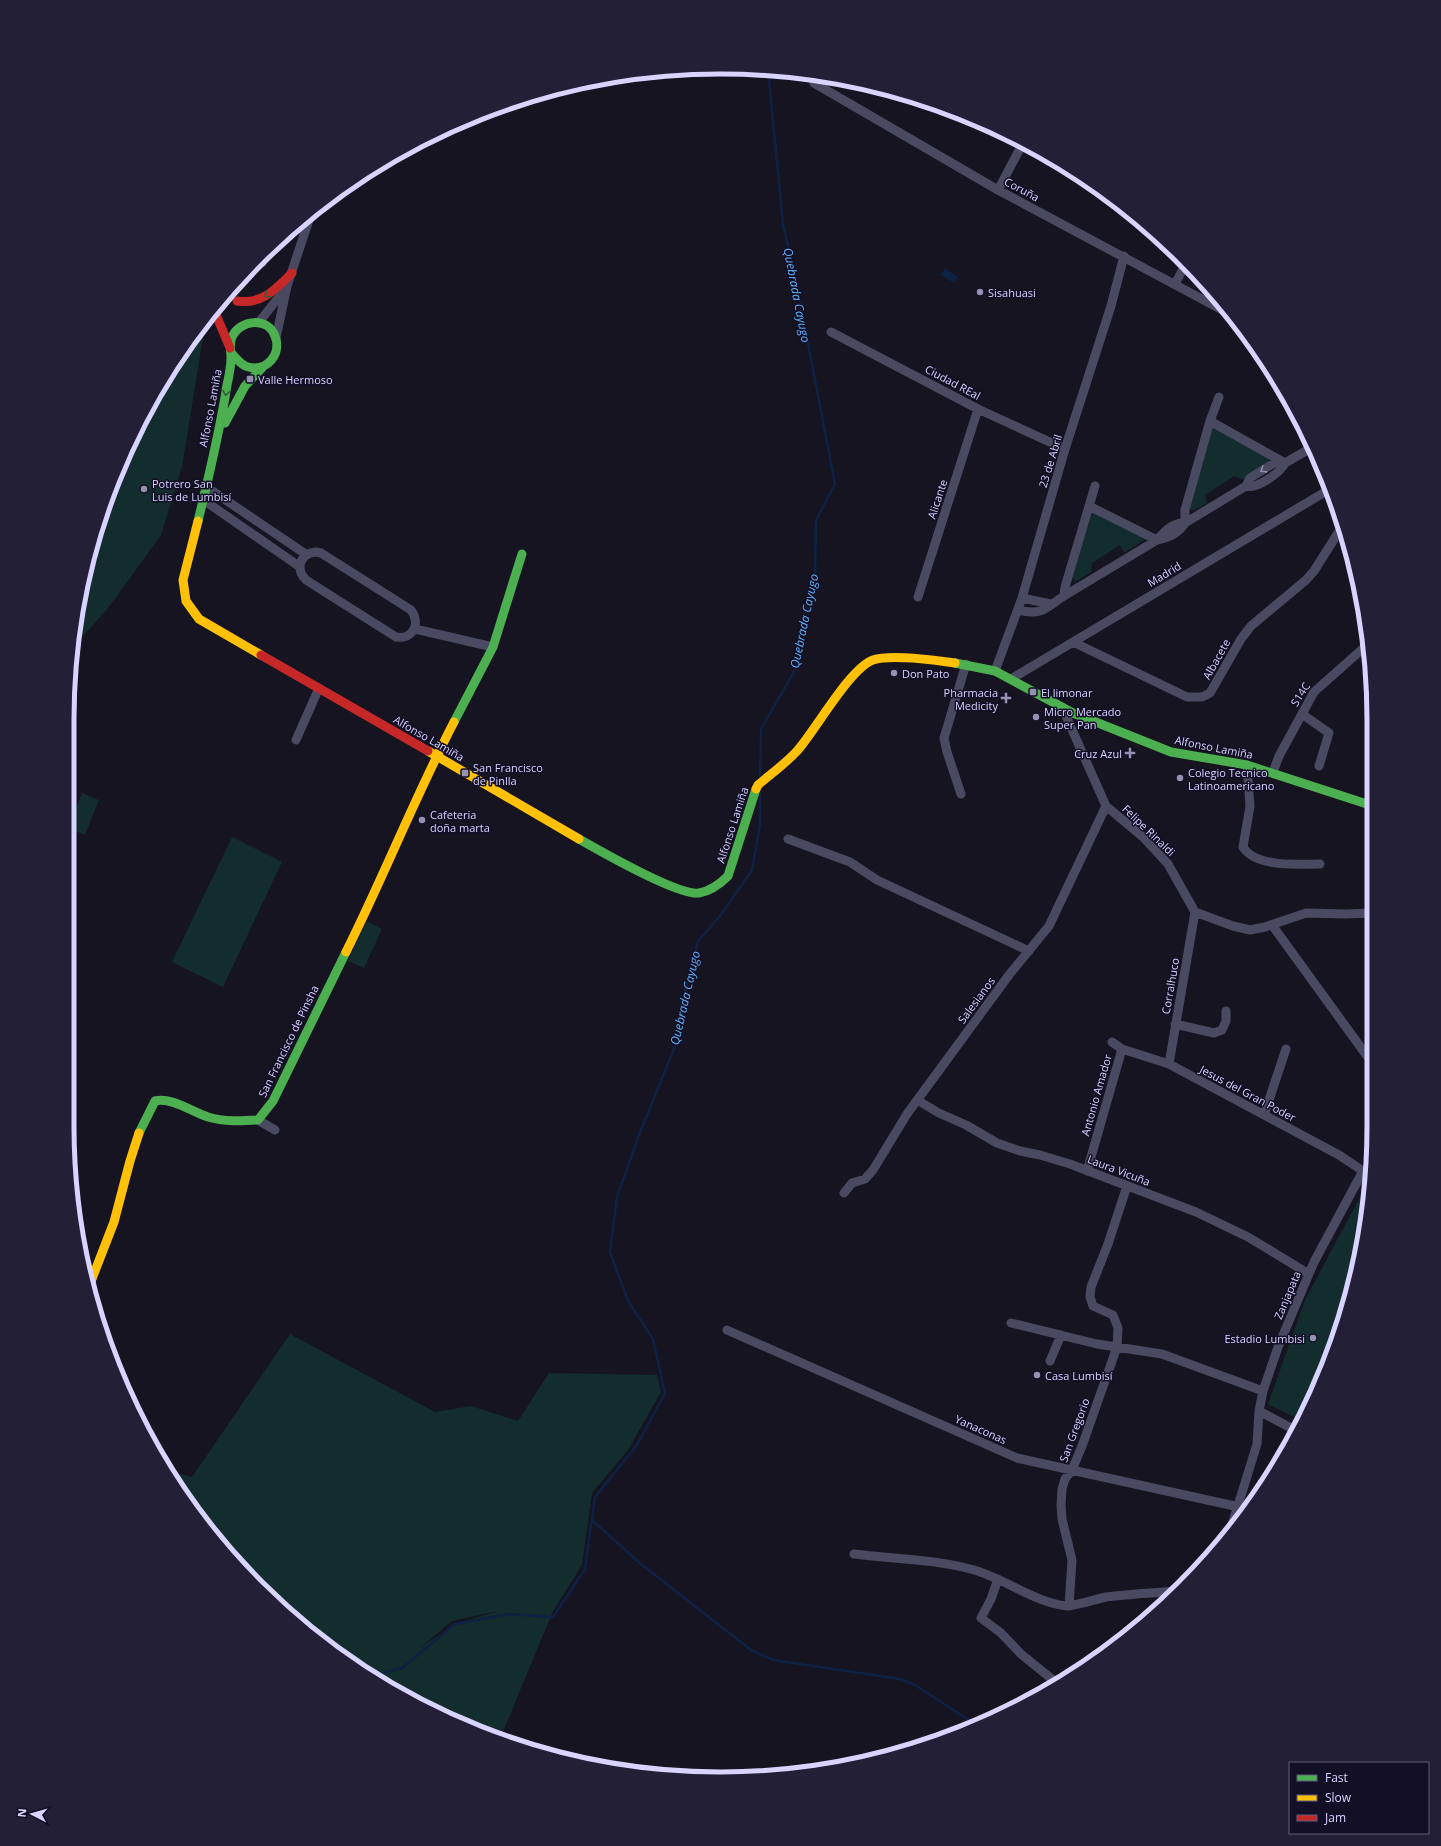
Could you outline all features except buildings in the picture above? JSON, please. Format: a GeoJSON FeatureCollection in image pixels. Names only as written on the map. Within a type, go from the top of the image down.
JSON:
{"type":"FeatureCollection","features":[{"type":"Feature","properties":{"kind":"street","name":"Coruña"},"geometry":{"type":"LineString","coordinates":[[813,81],[814,83],[998,190],[1217,307]]}},
{"type":"Feature","properties":{"kind":"street"},"geometry":{"type":"LineString","coordinates":[[998,190],[1020,148]]}},
{"type":"Feature","properties":{"kind":"street"},"geometry":{"type":"LineString","coordinates":[[217,316],[236,362],[244,367],[253,369],[262,368],[270,363],[275,356],[277,347],[276,338],[287,286],[308,223]]}},
{"type":"Feature","properties":{"kind":"street","name":"23 de Abril"},"geometry":{"type":"LineString","coordinates":[[995,671],[1022,598],[1066,449],[1111,306],[1124,256]]}},
{"type":"Feature","properties":{"kind":"street"},"geometry":{"type":"LineString","coordinates":[[1175,284],[1183,269]]}},
{"type":"Feature","properties":{"kind":"street"},"geometry":{"type":"LineString","coordinates":[[237,301],[248,304],[256,302],[269,295],[292,273]]}},
{"type":"Feature","properties":{"kind":"street"},"geometry":{"type":"LineString","coordinates":[[231,351],[231,338],[236,330],[252,318],[287,286]]}},
{"type":"Feature","properties":{"kind":"street"},"geometry":{"type":"LineString","coordinates":[[232,297],[252,318],[269,328],[276,338]]}},
{"type":"Feature","properties":{"kind":"street","name":"Ciudad REal"},"geometry":{"type":"LineString","coordinates":[[831,332],[978,409],[1066,449]]}},
{"type":"Feature","properties":{"kind":"street","name":"Alfonso Lamiña"},"geometry":{"type":"LineString","coordinates":[[231,351],[223,410],[183,580],[183,591],[190,610],[200,618],[319,688],[607,855],[682,891],[698,893],[715,887],[728,876],[753,795],[758,784],[797,751],[851,679],[862,667],[873,660],[896,658],[932,659],[966,664],[995,671],[1062,707],[1171,752],[1247,765],[1273,772],[1367,804]]}},
{"type":"Feature","properties":{"kind":"street","name":"Alfonso Lamiña"},"geometry":{"type":"LineString","coordinates":[[210,466],[223,428],[233,406],[250,379],[262,368]]}},
{"type":"Feature","properties":{"kind":"street"},"geometry":{"type":"LineString","coordinates":[[1185,523],[1185,510],[1210,421],[1219,397]]}},
{"type":"Feature","properties":{"kind":"street","name":"Alicante"},"geometry":{"type":"LineString","coordinates":[[918,597],[978,409]]}},
{"type":"Feature","properties":{"kind":"street"},"geometry":{"type":"LineString","coordinates":[[1210,421],[1285,463]]}},
{"type":"Feature","properties":{"kind":"street"},"geometry":{"type":"LineString","coordinates":[[1018,610],[1038,612],[1046,610],[1051,604],[1157,540],[1164,532],[1178,522],[1185,523],[1246,486],[1250,478],[1256,474],[1274,463],[1285,463],[1307,450]]}},
{"type":"Feature","properties":{"kind":"street"},"geometry":{"type":"LineString","coordinates":[[205,486],[307,555]]}},
{"type":"Feature","properties":{"kind":"street"},"geometry":{"type":"LineString","coordinates":[[1064,596],[1064,587],[1095,486]]}},
{"type":"Feature","properties":{"kind":"street","name":"Madrid"},"geometry":{"type":"LineString","coordinates":[[1010,679],[1325,492]]}},
{"type":"Feature","properties":{"kind":"street"},"geometry":{"type":"LineString","coordinates":[[202,499],[300,567]]}},
{"type":"Feature","properties":{"kind":"street"},"geometry":{"type":"LineString","coordinates":[[1089,506],[1157,540]]}},
{"type":"Feature","properties":{"kind":"street","name":"Albacete"},"geometry":{"type":"LineString","coordinates":[[1073,642],[1187,697],[1202,698],[1210,693],[1241,639],[1251,626],[1306,580],[1314,571],[1339,532]]}},
{"type":"Feature","properties":{"kind":"street"},"geometry":{"type":"LineString","coordinates":[[311,553],[321,553],[411,610],[416,619],[415,629],[409,635],[404,637],[396,637],[306,580],[300,572],[300,567],[300,562],[307,555],[311,553]]}},
{"type":"Feature","properties":{"kind":"street","name":"San Francisco de Pinsha"},"geometry":{"type":"LineString","coordinates":[[258,1120],[273,1101],[372,900],[437,757],[493,647],[522,554]]}},
{"type":"Feature","properties":{"kind":"street"},"geometry":{"type":"LineString","coordinates":[[1022,598],[1051,604]]}},
{"type":"Feature","properties":{"kind":"street"},"geometry":{"type":"LineString","coordinates":[[415,629],[493,647]]}},
{"type":"Feature","properties":{"kind":"street","name":"S14C"},"geometry":{"type":"LineString","coordinates":[[1273,772],[1279,756],[1317,688],[1363,649]]}},
{"type":"Feature","properties":{"kind":"street"},"geometry":{"type":"LineString","coordinates":[[961,794],[944,738],[966,664]]}},
{"type":"Feature","properties":{"kind":"street"},"geometry":{"type":"LineString","coordinates":[[296,740],[319,688]]}},
{"type":"Feature","properties":{"kind":"street","name":"Felipe Rinaldi"},"geometry":{"type":"LineString","coordinates":[[1062,707],[1106,806],[1143,837],[1168,864],[1195,912]]}},
{"type":"Feature","properties":{"kind":"street"},"geometry":{"type":"LineString","coordinates":[[1302,714],[1328,730],[1329,733],[1319,766]]}},
{"type":"Feature","properties":{"kind":"street"},"geometry":{"type":"LineString","coordinates":[[1247,765],[1250,806],[1243,847],[1246,851],[1270,863],[1320,864]]}},
{"type":"Feature","properties":{"kind":"street","name":"Salesianos"},"geometry":{"type":"LineString","coordinates":[[844,1193],[852,1184],[865,1178],[873,1170],[917,1100],[1049,926],[1106,806]]}},
{"type":"Feature","properties":{"kind":"street"},"geometry":{"type":"LineString","coordinates":[[788,839],[850,862],[877,880],[1029,951]]}},
{"type":"Feature","properties":{"kind":"street"},"geometry":{"type":"LineString","coordinates":[[1195,912],[1233,926],[1250,930],[1272,925],[1306,913],[1367,913]]}},
{"type":"Feature","properties":{"kind":"street","name":"Corralhuco"},"geometry":{"type":"LineString","coordinates":[[1170,1064],[1175,1024],[1195,912]]}},
{"type":"Feature","properties":{"kind":"street"},"geometry":{"type":"LineString","coordinates":[[1272,925],[1367,1056]]}},
{"type":"Feature","properties":{"kind":"street"},"geometry":{"type":"LineString","coordinates":[[1175,1024],[1214,1033],[1222,1030],[1226,1021],[1226,1011]]}},
{"type":"Feature","properties":{"kind":"street","name":"Jesus del Gran Poder"},"geometry":{"type":"LineString","coordinates":[[1112,1042],[1122,1049],[1170,1064],[1339,1155],[1365,1173]]}},
{"type":"Feature","properties":{"kind":"street","name":"Antonio Amador"},"geometry":{"type":"LineString","coordinates":[[1087,1171],[1122,1049]]}},
{"type":"Feature","properties":{"kind":"street"},"geometry":{"type":"LineString","coordinates":[[1264,1115],[1286,1049]]}},
{"type":"Feature","properties":{"kind":"street"},"geometry":{"type":"LineString","coordinates":[[92,1278],[114,1222],[130,1160],[141,1128],[155,1101],[163,1099],[208,1118],[231,1122],[258,1120],[275,1130]]}},
{"type":"Feature","properties":{"kind":"street","name":"Laura Vicuña"},"geometry":{"type":"LineString","coordinates":[[917,1100],[997,1143],[1087,1171],[1196,1212],[1248,1237],[1309,1274]]}},
{"type":"Feature","properties":{"kind":"street","name":"Zanjapata"},"geometry":{"type":"LineString","coordinates":[[1236,1515],[1258,1444],[1259,1411],[1263,1391],[1278,1347],[1309,1274],[1365,1174]]}},
{"type":"Feature","properties":{"kind":"street","name":"San Gregorio"},"geometry":{"type":"LineString","coordinates":[[1068,1606],[1072,1560],[1061,1504],[1062,1489],[1065,1479],[1072,1470],[1082,1446],[1117,1347],[1117,1321],[1114,1315],[1093,1306],[1090,1297],[1091,1287],[1108,1244],[1127,1186]]}},
{"type":"Feature","properties":{"kind":"street"},"geometry":{"type":"LineString","coordinates":[[1011,1323],[1097,1344],[1162,1354],[1263,1391]]}},
{"type":"Feature","properties":{"kind":"street","name":"Yanaconas"},"geometry":{"type":"LineString","coordinates":[[727,1330],[1017,1458],[1239,1507]]}},
{"type":"Feature","properties":{"kind":"street"},"geometry":{"type":"LineString","coordinates":[[1050,1360],[1061,1335]]}},
{"type":"Feature","properties":{"kind":"street"},"geometry":{"type":"LineString","coordinates":[[1259,1411],[1291,1428]]}},
{"type":"Feature","properties":{"kind":"street"},"geometry":{"type":"LineString","coordinates":[[854,1554],[945,1564],[974,1570],[998,1579],[1038,1599],[1068,1606],[1088,1600],[1169,1592]]}},
{"type":"Feature","properties":{"kind":"street"},"geometry":{"type":"LineString","coordinates":[[998,1579],[981,1618],[1002,1633],[1022,1654],[1053,1680]]}},
{"type":"Feature","properties":{"kind":"green space","name":"Potrero San Luis de Lumbisí"},"geometry":{"type":"Polygon","coordinates":[[[204,333],[182,467],[161,535],[109,607],[80,639],[86,594],[108,513],[123,473],[161,397],[183,361],[204,333]]]}},
{"type":"Feature","properties":{"kind":"green space"},"geometry":{"type":"Polygon","coordinates":[[[1214,423],[1277,455],[1250,474],[1245,480],[1234,476],[1205,495],[1207,503],[1195,510],[1191,510],[1189,506],[1214,423]]]}},
{"type":"Feature","properties":{"kind":"green space"},"geometry":{"type":"Polygon","coordinates":[[[1092,512],[1147,538],[1124,553],[1120,545],[1092,563],[1091,572],[1075,582],[1072,576],[1092,512]]]}},
{"type":"Feature","properties":{"kind":"green space"},"geometry":{"type":"Polygon","coordinates":[[[82,793],[99,800],[85,835],[74,831],[74,813],[82,793]]]}},
{"type":"Feature","properties":{"kind":"green space"},"geometry":{"type":"Polygon","coordinates":[[[232,837],[282,862],[223,987],[172,962],[232,837]]]}},
{"type":"Feature","properties":{"kind":"green space"},"geometry":{"type":"Polygon","coordinates":[[[367,921],[382,929],[364,968],[348,961],[367,921]]]}},
{"type":"Feature","properties":{"kind":"green space","name":"Estadio Lumbisi"},"geometry":{"type":"Polygon","coordinates":[[[1363,1191],[1355,1252],[1345,1293],[1333,1333],[1318,1373],[1296,1418],[1268,1404],[1305,1300],[1363,1191]]]}},
{"type":"Feature","properties":{"kind":"green space"},"geometry":{"type":"Polygon","coordinates":[[[290,1334],[435,1412],[471,1406],[518,1421],[549,1373],[657,1375],[661,1392],[628,1450],[592,1493],[582,1565],[553,1611],[502,1734],[473,1723],[397,1685],[361,1663],[294,1612],[263,1583],[234,1552],[208,1519],[176,1473],[192,1477],[290,1334]],[[498,1611],[452,1621],[420,1648],[455,1624],[498,1611]]]}},
{"type":"Feature","properties":{"kind":"water"},"geometry":{"type":"Polygon","coordinates":[[[945,268],[958,277],[954,283],[941,275],[945,268]]]}},
{"type":"Feature","properties":{"kind":"waterway","name":"Quebrada Cayugo"},"geometry":{"type":"LineString","coordinates":[[760,777],[761,729],[795,670],[801,625],[815,575],[816,520],[835,484],[796,281],[783,224],[769,76]]}},
{"type":"Feature","properties":{"kind":"waterway","name":"Quebrada Cayugo"},"geometry":{"type":"LineString","coordinates":[[379,1674],[402,1668],[455,1624],[509,1614],[553,1617],[585,1569],[595,1497],[637,1445],[665,1393],[653,1339],[628,1301],[610,1252],[617,1197],[639,1135],[678,1039],[684,994],[698,941],[720,916],[752,870],[760,825],[760,792]]}},
{"type":"Feature","properties":{"kind":"waterway"},"geometry":{"type":"LineString","coordinates":[[592,1520],[641,1564],[751,1650],[773,1660],[900,1679],[915,1685],[971,1722]]}},
{"type":"Feature","properties":{"kind":"traffic: fast"},"geometry":{"type":"LineString","coordinates":[[198,521],[221,419],[230,368],[231,339],[236,331],[241,327],[254,323],[260,323],[266,326],[275,336],[277,343],[275,355],[267,364],[261,367],[248,367],[239,362],[232,354]]}},
{"type":"Feature","properties":{"kind":"traffic: fast"},"geometry":{"type":"LineString","coordinates":[[225,423],[245,386],[262,368]]}},
{"type":"Feature","properties":{"kind":"traffic: fast"},"geometry":{"type":"LineString","coordinates":[[454,722],[493,647],[522,554]]}},
{"type":"Feature","properties":{"kind":"traffic: fast"},"geometry":{"type":"LineString","coordinates":[[955,663],[995,671],[1073,713],[1171,752],[1247,765],[1367,804]]}},
{"type":"Feature","properties":{"kind":"traffic: fast"},"geometry":{"type":"LineString","coordinates":[[579,839],[639,872],[675,888],[699,893],[707,891],[715,887],[728,876],[756,789]]}},
{"type":"Feature","properties":{"kind":"traffic: fast"},"geometry":{"type":"LineString","coordinates":[[139,1133],[155,1101],[162,1100],[175,1103],[214,1119],[233,1121],[258,1120],[273,1101],[346,952]]}},
{"type":"Feature","properties":{"kind":"traffic: slow"},"geometry":{"type":"LineString","coordinates":[[198,521],[183,580],[186,601],[199,619],[261,655]]}},
{"type":"Feature","properties":{"kind":"traffic: slow"},"geometry":{"type":"LineString","coordinates":[[756,789],[758,785],[797,751],[833,701],[864,665],[881,658],[913,658],[955,663]]}},
{"type":"Feature","properties":{"kind":"traffic: slow"},"geometry":{"type":"LineString","coordinates":[[346,952],[454,722]]}},
{"type":"Feature","properties":{"kind":"traffic: slow"},"geometry":{"type":"LineString","coordinates":[[428,751],[579,839]]}},
{"type":"Feature","properties":{"kind":"traffic: slow"},"geometry":{"type":"LineString","coordinates":[[92,1278],[114,1222],[139,1133]]}},
{"type":"Feature","properties":{"kind":"traffic: jam"},"geometry":{"type":"LineString","coordinates":[[237,301],[246,302],[261,298],[274,290],[292,273]]}},
{"type":"Feature","properties":{"kind":"traffic: jam"},"geometry":{"type":"LineString","coordinates":[[217,316],[230,348]]}},
{"type":"Feature","properties":{"kind":"traffic: jam"},"geometry":{"type":"LineString","coordinates":[[261,655],[428,751]]}},
{"type":"Feature","properties":{"kind":"place","name":"Sisahuasi"},"geometry":{"type":"Point","coordinates":[980,292]}},
{"type":"Feature","properties":{"kind":"place","name":"Valle Hermoso"},"geometry":{"type":"Point","coordinates":[250,379]}},
{"type":"Feature","properties":{"kind":"place","name":"Potrero San Luis de Lumbisí"},"geometry":{"type":"Point","coordinates":[144,489]}},
{"type":"Feature","properties":{"kind":"place","name":"Don Pato"},"geometry":{"type":"Point","coordinates":[894,673]}},
{"type":"Feature","properties":{"kind":"place","name":"El limonar"},"geometry":{"type":"Point","coordinates":[1033,692]}},
{"type":"Feature","properties":{"kind":"place","name":"Pharmacia Medicity"},"geometry":{"type":"Point","coordinates":[1006,698]}},
{"type":"Feature","properties":{"kind":"place","name":"Micro Mercado Super Pan"},"geometry":{"type":"Point","coordinates":[1036,717]}},
{"type":"Feature","properties":{"kind":"place","name":"Cruz Azul"},"geometry":{"type":"Point","coordinates":[1130,753]}},
{"type":"Feature","properties":{"kind":"place","name":"San Francisco de Pinlla"},"geometry":{"type":"Point","coordinates":[465,773]}},
{"type":"Feature","properties":{"kind":"place","name":"Colegio Tecnico Latinoamericano"},"geometry":{"type":"Point","coordinates":[1180,778]}},
{"type":"Feature","properties":{"kind":"place","name":"Cafeteria doña marta"},"geometry":{"type":"Point","coordinates":[422,820]}},
{"type":"Feature","properties":{"kind":"place","name":"Estadio Lumbisi"},"geometry":{"type":"Point","coordinates":[1313,1338]}},
{"type":"Feature","properties":{"kind":"place","name":"Casa Lumbisí"},"geometry":{"type":"Point","coordinates":[1037,1375]}}]}
